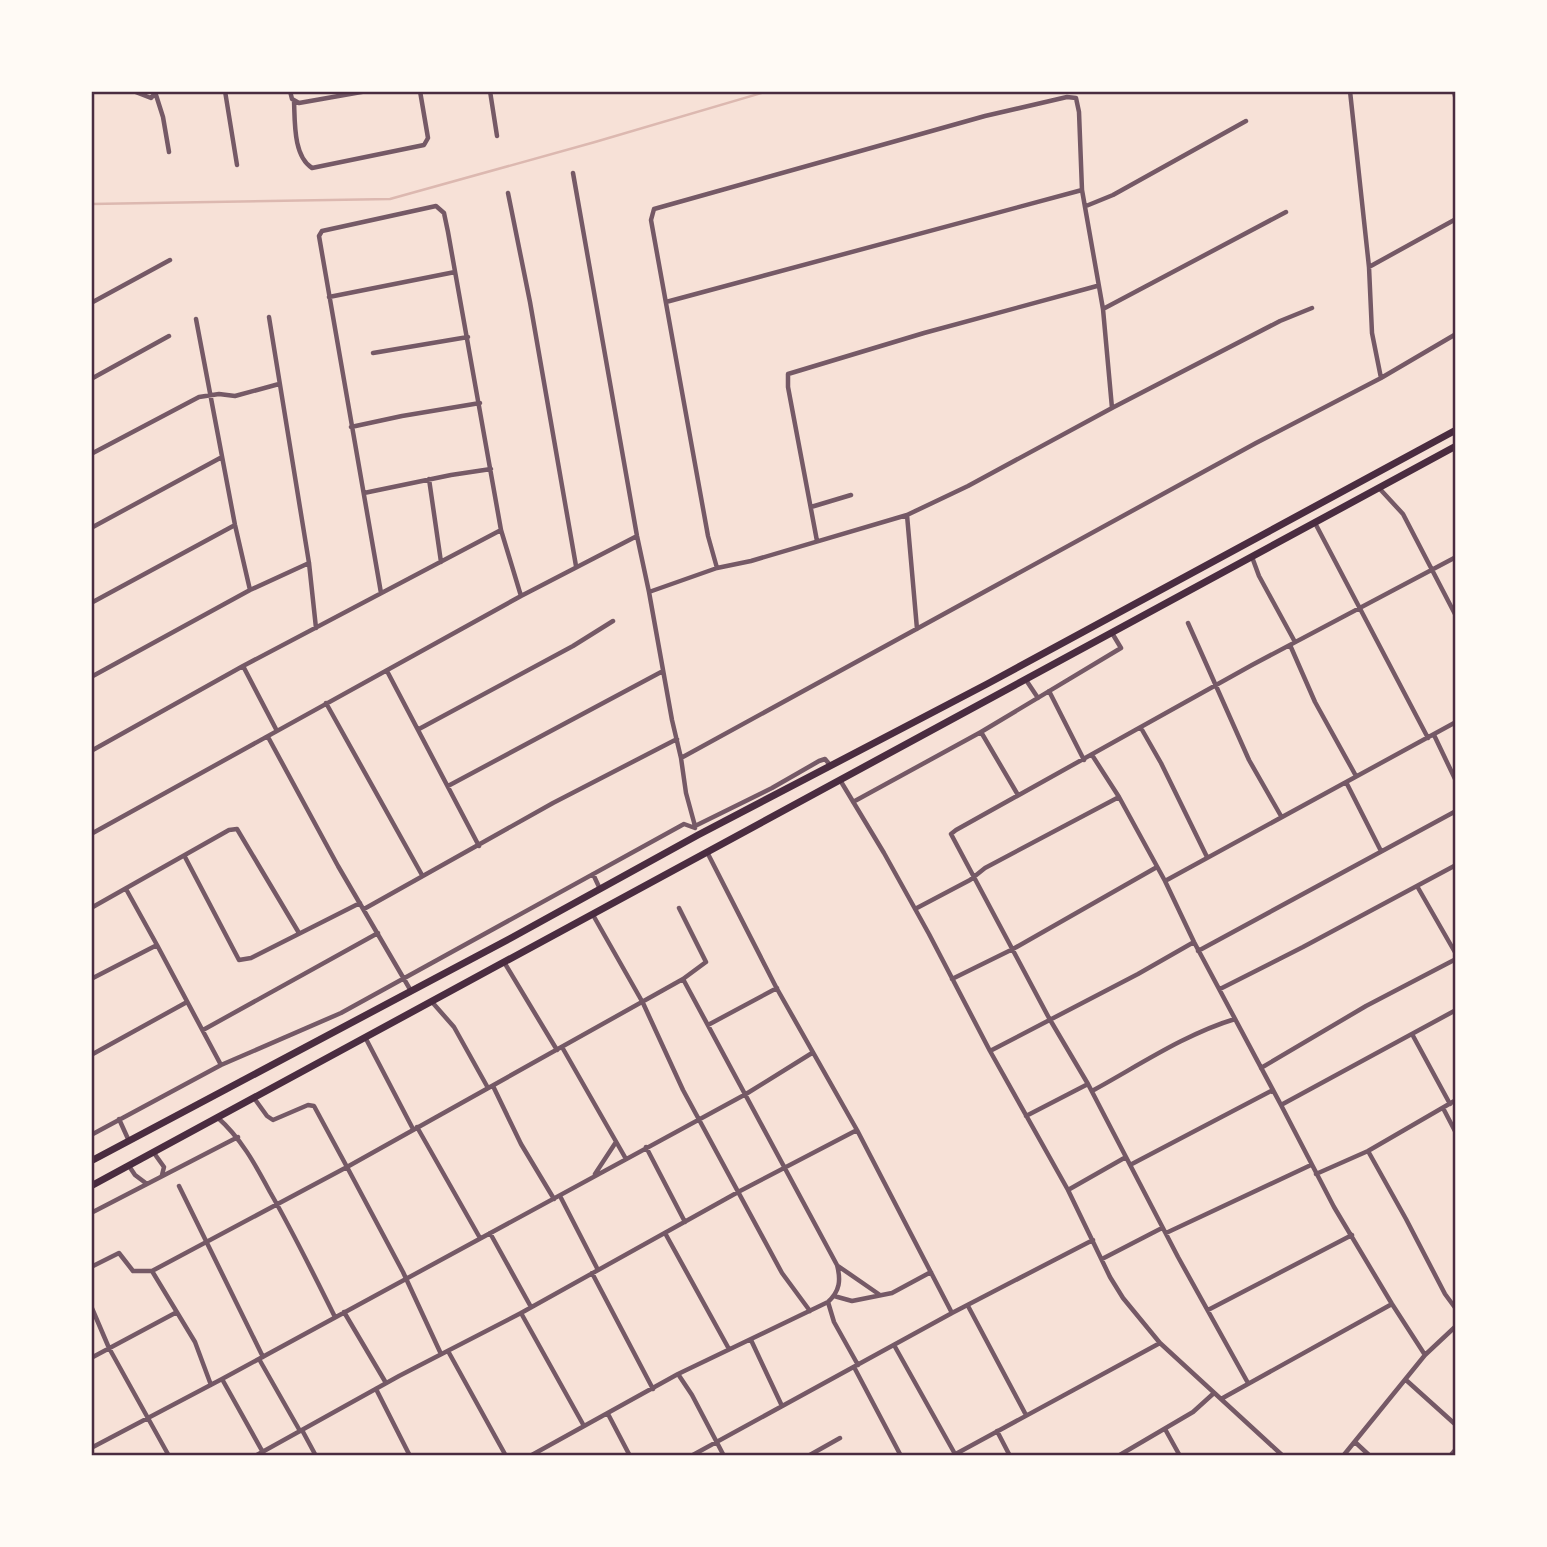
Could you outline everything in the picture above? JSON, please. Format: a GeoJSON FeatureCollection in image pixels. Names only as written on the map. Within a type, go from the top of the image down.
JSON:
{"type":"FeatureCollection","features":[{"type":"Feature","properties":{"kind":"main road"},"geometry":{"type":"LineString","coordinates":[[91,1161],[1456,430]]}},
{"type":"Feature","properties":{"kind":"main road"},"geometry":{"type":"LineString","coordinates":[[91,1186],[1455,448]]}},
{"type":"Feature","properties":{"kind":"main road"},"geometry":{"type":"LineString","coordinates":[[744,811],[752,827]]}},
{"type":"Feature","properties":{"kind":"street"},"geometry":{"type":"LineString","coordinates":[[133,91],[152,98],[156,93]]}},
{"type":"Feature","properties":{"kind":"street"},"geometry":{"type":"LineString","coordinates":[[225,91],[237,165]]}},
{"type":"Feature","properties":{"kind":"street"},"geometry":{"type":"LineString","coordinates":[[290,91],[294,101],[297,139],[305,163],[312,168],[424,145],[428,138],[420,91]]}},
{"type":"Feature","properties":{"kind":"street"},"geometry":{"type":"LineString","coordinates":[[294,101],[302,103],[367,91]]}},
{"type":"Feature","properties":{"kind":"street"},"geometry":{"type":"LineString","coordinates":[[490,91],[497,136]]}},
{"type":"Feature","properties":{"kind":"street"},"geometry":{"type":"LineString","coordinates":[[1350,91],[1369,267],[1372,333],[1381,378]]}},
{"type":"Feature","properties":{"kind":"street"},"geometry":{"type":"LineString","coordinates":[[1454,91],[1456,101]]}},
{"type":"Feature","properties":{"kind":"street"},"geometry":{"type":"LineString","coordinates":[[156,93],[169,152]]}},
{"type":"Feature","properties":{"kind":"street"},"geometry":{"type":"LineString","coordinates":[[717,568],[708,536],[651,220],[653,209],[985,116],[1067,97],[1076,99],[1079,112],[1082,190],[1103,309],[1112,408]]}},
{"type":"Feature","properties":{"kind":"street"},"geometry":{"type":"LineString","coordinates":[[1086,206],[1112,195],[1246,121]]}},
{"type":"Feature","properties":{"kind":"street"},"geometry":{"type":"LineString","coordinates":[[573,173],[637,536],[686,793],[698,835]]}},
{"type":"Feature","properties":{"kind":"street"},"geometry":{"type":"LineString","coordinates":[[666,302],[1082,190]]}},
{"type":"Feature","properties":{"kind":"street"},"geometry":{"type":"LineString","coordinates":[[508,193],[576,566]]}},
{"type":"Feature","properties":{"kind":"street"},"geometry":{"type":"LineString","coordinates":[[381,593],[319,236],[322,231],[436,206],[444,213],[501,530],[521,596]]}},
{"type":"Feature","properties":{"kind":"street"},"geometry":{"type":"LineString","coordinates":[[1103,309],[1286,212]]}},
{"type":"Feature","properties":{"kind":"street"},"geometry":{"type":"LineString","coordinates":[[1369,267],[1456,219]]}},
{"type":"Feature","properties":{"kind":"street"},"geometry":{"type":"LineString","coordinates":[[91,303],[170,260]]}},
{"type":"Feature","properties":{"kind":"street"},"geometry":{"type":"LineString","coordinates":[[329,297],[455,272]]}},
{"type":"Feature","properties":{"kind":"street"},"geometry":{"type":"LineString","coordinates":[[817,541],[788,387],[788,374],[924,333],[1097,286]]}},
{"type":"Feature","properties":{"kind":"street"},"geometry":{"type":"LineString","coordinates":[[649,592],[717,568],[751,562],[907,515],[968,486],[1280,321],[1312,308]]}},
{"type":"Feature","properties":{"kind":"street"},"geometry":{"type":"LineString","coordinates":[[269,317],[309,563],[316,628]]}},
{"type":"Feature","properties":{"kind":"street"},"geometry":{"type":"LineString","coordinates":[[196,319],[250,590]]}},
{"type":"Feature","properties":{"kind":"street"},"geometry":{"type":"LineString","coordinates":[[681,758],[1256,443],[1381,378],[1456,334]]}},
{"type":"Feature","properties":{"kind":"street"},"geometry":{"type":"LineString","coordinates":[[91,379],[169,336]]}},
{"type":"Feature","properties":{"kind":"street"},"geometry":{"type":"LineString","coordinates":[[373,353],[468,337]]}},
{"type":"Feature","properties":{"kind":"street"},"geometry":{"type":"LineString","coordinates":[[91,454],[178,407],[210,394],[235,396],[279,384]]}},
{"type":"Feature","properties":{"kind":"street"},"geometry":{"type":"LineString","coordinates":[[351,428],[480,403]]}},
{"type":"Feature","properties":{"kind":"street"},"geometry":{"type":"LineString","coordinates":[[91,528],[222,457]]}},
{"type":"Feature","properties":{"kind":"street"},"geometry":{"type":"LineString","coordinates":[[363,493],[491,469]]}},
{"type":"Feature","properties":{"kind":"street"},"geometry":{"type":"LineString","coordinates":[[429,480],[441,562]]}},
{"type":"Feature","properties":{"kind":"street"},"geometry":{"type":"LineString","coordinates":[[1379,488],[1403,514],[1456,617]]}},
{"type":"Feature","properties":{"kind":"street"},"geometry":{"type":"LineString","coordinates":[[811,507],[851,495]]}},
{"type":"Feature","properties":{"kind":"street"},"geometry":{"type":"LineString","coordinates":[[907,515],[917,629]]}},
{"type":"Feature","properties":{"kind":"street"},"geometry":{"type":"LineString","coordinates":[[1315,523],[1359,609],[1456,781]]}},
{"type":"Feature","properties":{"kind":"street"},"geometry":{"type":"LineString","coordinates":[[91,603],[235,525]]}},
{"type":"Feature","properties":{"kind":"street"},"geometry":{"type":"LineString","coordinates":[[91,751],[243,666],[501,530]]}},
{"type":"Feature","properties":{"kind":"street"},"geometry":{"type":"LineString","coordinates":[[91,834],[521,596],[637,536]]}},
{"type":"Feature","properties":{"kind":"street"},"geometry":{"type":"LineString","coordinates":[[1252,557],[1292,643],[1315,702],[1356,776]]}},
{"type":"Feature","properties":{"kind":"street"},"geometry":{"type":"LineString","coordinates":[[1248,1382],[951,834],[1292,643],[1456,557]]}},
{"type":"Feature","properties":{"kind":"street"},"geometry":{"type":"LineString","coordinates":[[91,677],[250,590],[309,563]]}},
{"type":"Feature","properties":{"kind":"street"},"geometry":{"type":"LineString","coordinates":[[419,729],[613,621]]}},
{"type":"Feature","properties":{"kind":"street"},"geometry":{"type":"LineString","coordinates":[[1188,623],[1249,760],[1281,816]]}},
{"type":"Feature","properties":{"kind":"street"},"geometry":{"type":"LineString","coordinates":[[853,802],[981,732],[1121,648],[1112,632]]}},
{"type":"Feature","properties":{"kind":"street"},"geometry":{"type":"LineString","coordinates":[[243,666],[277,731]]}},
{"type":"Feature","properties":{"kind":"street"},"geometry":{"type":"LineString","coordinates":[[387,671],[479,846]]}},
{"type":"Feature","properties":{"kind":"street"},"geometry":{"type":"LineString","coordinates":[[448,786],[663,671]]}},
{"type":"Feature","properties":{"kind":"street"},"geometry":{"type":"LineString","coordinates":[[1026,679],[1038,698]]}},
{"type":"Feature","properties":{"kind":"street"},"geometry":{"type":"LineString","coordinates":[[1049,691],[1084,760]]}},
{"type":"Feature","properties":{"kind":"street"},"geometry":{"type":"LineString","coordinates":[[326,703],[422,875]]}},
{"type":"Feature","properties":{"kind":"street"},"geometry":{"type":"LineString","coordinates":[[1165,881],[1456,722]]}},
{"type":"Feature","properties":{"kind":"street"},"geometry":{"type":"LineString","coordinates":[[1141,728],[1207,858]]}},
{"type":"Feature","properties":{"kind":"street"},"geometry":{"type":"LineString","coordinates":[[981,732],[1018,795]]}},
{"type":"Feature","properties":{"kind":"street"},"geometry":{"type":"LineString","coordinates":[[268,737],[411,991]]}},
{"type":"Feature","properties":{"kind":"street"},"geometry":{"type":"LineString","coordinates":[[364,909],[553,803],[677,739]]}},
{"type":"Feature","properties":{"kind":"street"},"geometry":{"type":"LineString","coordinates":[[1092,755],[1119,797],[1165,881],[1198,951],[1316,1174],[1425,1355]]}},
{"type":"Feature","properties":{"kind":"street"},"geometry":{"type":"LineString","coordinates":[[91,1135],[221,1065],[341,1013],[684,824],[695,827],[819,761],[825,759],[831,767]]}},
{"type":"Feature","properties":{"kind":"street"},"geometry":{"type":"LineString","coordinates":[[839,779],[915,909],[990,1051],[1068,1189],[1123,1298],[1160,1343],[1283,1456]]}},
{"type":"Feature","properties":{"kind":"street"},"geometry":{"type":"LineString","coordinates":[[1346,782],[1381,851]]}},
{"type":"Feature","properties":{"kind":"street"},"geometry":{"type":"LineString","coordinates":[[915,909],[1119,797]]}},
{"type":"Feature","properties":{"kind":"street"},"geometry":{"type":"LineString","coordinates":[[1198,951],[1456,811]]}},
{"type":"Feature","properties":{"kind":"street"},"geometry":{"type":"LineString","coordinates":[[91,908],[229,831],[239,831],[299,933]]}},
{"type":"Feature","properties":{"kind":"street"},"geometry":{"type":"LineString","coordinates":[[707,851],[777,988],[857,1130],[952,1313]]}},
{"type":"Feature","properties":{"kind":"street"},"geometry":{"type":"LineString","coordinates":[[185,857],[239,960],[251,958],[360,903]]}},
{"type":"Feature","properties":{"kind":"street"},"geometry":{"type":"LineString","coordinates":[[1220,989],[1456,865]]}},
{"type":"Feature","properties":{"kind":"street"},"geometry":{"type":"LineString","coordinates":[[952,979],[1157,867]]}},
{"type":"Feature","properties":{"kind":"street"},"geometry":{"type":"LineString","coordinates":[[593,874],[600,889]]}},
{"type":"Feature","properties":{"kind":"street"},"geometry":{"type":"LineString","coordinates":[[1261,1068],[1456,957],[1417,886]]}},
{"type":"Feature","properties":{"kind":"street"},"geometry":{"type":"LineString","coordinates":[[126,889],[221,1065]]}},
{"type":"Feature","properties":{"kind":"street"},"geometry":{"type":"LineString","coordinates":[[91,1267],[119,1254],[133,1271],[152,1271],[278,1206],[683,979],[706,962],[679,908]]}},
{"type":"Feature","properties":{"kind":"street"},"geometry":{"type":"LineString","coordinates":[[592,914],[643,1003],[699,1119],[782,1273],[810,1311]]}},
{"type":"Feature","properties":{"kind":"street"},"geometry":{"type":"LineString","coordinates":[[202,1030],[378,933]]}},
{"type":"Feature","properties":{"kind":"street"},"geometry":{"type":"LineString","coordinates":[[990,1051],[1194,942]]}},
{"type":"Feature","properties":{"kind":"street"},"geometry":{"type":"LineString","coordinates":[[91,979],[157,945]]}},
{"type":"Feature","properties":{"kind":"street"},"geometry":{"type":"LineString","coordinates":[[503,961],[560,1048],[626,1159]]}},
{"type":"Feature","properties":{"kind":"street"},"geometry":{"type":"LineString","coordinates":[[530,1456],[678,1374],[828,1302],[834,1296],[839,1282],[837,1265],[683,979]]}},
{"type":"Feature","properties":{"kind":"street"},"geometry":{"type":"LineString","coordinates":[[708,1025],[777,988]]}},
{"type":"Feature","properties":{"kind":"street"},"geometry":{"type":"LineString","coordinates":[[431,1000],[454,1027],[554,1199]]}},
{"type":"Feature","properties":{"kind":"street"},"geometry":{"type":"LineString","coordinates":[[91,1055],[187,1002]]}},
{"type":"Feature","properties":{"kind":"street"},"geometry":{"type":"LineString","coordinates":[[1281,1105],[1456,1010]]}},
{"type":"Feature","properties":{"kind":"street"},"geometry":{"type":"LineString","coordinates":[[1092,1091],[1167,1050],[1235,1019]]}},
{"type":"Feature","properties":{"kind":"street"},"geometry":{"type":"LineString","coordinates":[[1412,1034],[1450,1104]]}},
{"type":"Feature","properties":{"kind":"street"},"geometry":{"type":"LineString","coordinates":[[365,1036],[415,1128],[481,1238]]}},
{"type":"Feature","properties":{"kind":"street"},"geometry":{"type":"LineString","coordinates":[[91,1448],[222,1380],[560,1196],[746,1094],[812,1053]]}},
{"type":"Feature","properties":{"kind":"street"},"geometry":{"type":"LineString","coordinates":[[1026,1116],[1088,1084]]}},
{"type":"Feature","properties":{"kind":"street"},"geometry":{"type":"LineString","coordinates":[[1130,1165],[1273,1090]]}},
{"type":"Feature","properties":{"kind":"street"},"geometry":{"type":"LineString","coordinates":[[254,1098],[273,1120],[309,1105],[314,1106],[405,1278],[441,1354]]}},
{"type":"Feature","properties":{"kind":"street"},"geometry":{"type":"LineString","coordinates":[[1316,1174],[1368,1151],[1456,1100]]}},
{"type":"Feature","properties":{"kind":"street"},"geometry":{"type":"LineString","coordinates":[[1443,1108],[1456,1133]]}},
{"type":"Feature","properties":{"kind":"street"},"geometry":{"type":"LineString","coordinates":[[217,1117],[238,1137],[278,1206],[335,1317]]}},
{"type":"Feature","properties":{"kind":"street"},"geometry":{"type":"LineString","coordinates":[[119,1119],[129,1140]]}},
{"type":"Feature","properties":{"kind":"street"},"geometry":{"type":"LineString","coordinates":[[255,1456],[263,1454],[376,1388],[857,1130]]}},
{"type":"Feature","properties":{"kind":"street"},"geometry":{"type":"LineString","coordinates":[[91,1213],[238,1137]]}},
{"type":"Feature","properties":{"kind":"street"},"geometry":{"type":"LineString","coordinates":[[593,1177],[616,1142]]}},
{"type":"Feature","properties":{"kind":"street"},"geometry":{"type":"LineString","coordinates":[[646,1147],[685,1222]]}},
{"type":"Feature","properties":{"kind":"street"},"geometry":{"type":"LineString","coordinates":[[1368,1151],[1445,1294],[1456,1309]]}},
{"type":"Feature","properties":{"kind":"street"},"geometry":{"type":"LineString","coordinates":[[153,1152],[164,1167],[162,1176]]}},
{"type":"Feature","properties":{"kind":"street"},"geometry":{"type":"LineString","coordinates":[[1068,1189],[1126,1157]]}},
{"type":"Feature","properties":{"kind":"street"},"geometry":{"type":"LineString","coordinates":[[1102,1259],[1311,1164]]}},
{"type":"Feature","properties":{"kind":"street"},"geometry":{"type":"LineString","coordinates":[[128,1166],[147,1184]]}},
{"type":"Feature","properties":{"kind":"street"},"geometry":{"type":"LineString","coordinates":[[179,1186],[261,1358],[316,1456]]}},
{"type":"Feature","properties":{"kind":"street"},"geometry":{"type":"LineString","coordinates":[[560,1196],[598,1270]]}},
{"type":"Feature","properties":{"kind":"street"},"geometry":{"type":"LineString","coordinates":[[490,1233],[531,1307]]}},
{"type":"Feature","properties":{"kind":"street"},"geometry":{"type":"LineString","coordinates":[[665,1233],[729,1349]]}},
{"type":"Feature","properties":{"kind":"street"},"geometry":{"type":"LineString","coordinates":[[1208,1310],[1352,1236]]}},
{"type":"Feature","properties":{"kind":"street"},"geometry":{"type":"LineString","coordinates":[[691,1456],[952,1313],[1093,1240]]}},
{"type":"Feature","properties":{"kind":"street"},"geometry":{"type":"LineString","coordinates":[[837,1265],[880,1295]]}},
{"type":"Feature","properties":{"kind":"street"},"geometry":{"type":"LineString","coordinates":[[152,1271],[195,1342],[211,1385]]}},
{"type":"Feature","properties":{"kind":"street"},"geometry":{"type":"LineString","coordinates":[[834,1296],[852,1301],[901,1290],[931,1272]]}},
{"type":"Feature","properties":{"kind":"street"},"geometry":{"type":"LineString","coordinates":[[592,1273],[653,1389]]}},
{"type":"Feature","properties":{"kind":"street"},"geometry":{"type":"LineString","coordinates":[[828,1302],[834,1322],[901,1456]]}},
{"type":"Feature","properties":{"kind":"street"},"geometry":{"type":"LineString","coordinates":[[1221,1399],[1392,1304]]}},
{"type":"Feature","properties":{"kind":"street"},"geometry":{"type":"LineString","coordinates":[[91,1306],[109,1348],[169,1456]]}},
{"type":"Feature","properties":{"kind":"street"},"geometry":{"type":"LineString","coordinates":[[968,1306],[1026,1415]]}},
{"type":"Feature","properties":{"kind":"street"},"geometry":{"type":"LineString","coordinates":[[91,1358],[177,1312]]}},
{"type":"Feature","properties":{"kind":"street"},"geometry":{"type":"LineString","coordinates":[[344,1312],[386,1383]]}},
{"type":"Feature","properties":{"kind":"street"},"geometry":{"type":"LineString","coordinates":[[521,1312],[584,1426]]}},
{"type":"Feature","properties":{"kind":"street"},"geometry":{"type":"LineString","coordinates":[[1343,1456],[1425,1355],[1456,1326]]}},
{"type":"Feature","properties":{"kind":"street"},"geometry":{"type":"LineString","coordinates":[[751,1340],[782,1406]]}},
{"type":"Feature","properties":{"kind":"street"},"geometry":{"type":"LineString","coordinates":[[894,1345],[953,1455],[1160,1343]]}},
{"type":"Feature","properties":{"kind":"street"},"geometry":{"type":"LineString","coordinates":[[448,1350],[506,1456]]}},
{"type":"Feature","properties":{"kind":"street"},"geometry":{"type":"LineString","coordinates":[[678,1374],[724,1456]]}},
{"type":"Feature","properties":{"kind":"street"},"geometry":{"type":"LineString","coordinates":[[222,1380],[263,1454]]}},
{"type":"Feature","properties":{"kind":"street"},"geometry":{"type":"LineString","coordinates":[[1406,1380],[1456,1425]]}},
{"type":"Feature","properties":{"kind":"street"},"geometry":{"type":"LineString","coordinates":[[376,1388],[410,1456]]}},
{"type":"Feature","properties":{"kind":"street"},"geometry":{"type":"LineString","coordinates":[[1118,1456],[1193,1412],[1214,1393]]}},
{"type":"Feature","properties":{"kind":"street"},"geometry":{"type":"LineString","coordinates":[[608,1414],[630,1456]]}},
{"type":"Feature","properties":{"kind":"street"},"geometry":{"type":"LineString","coordinates":[[1165,1429],[1181,1456]]}},
{"type":"Feature","properties":{"kind":"street"},"geometry":{"type":"LineString","coordinates":[[997,1432],[1010,1456]]}},
{"type":"Feature","properties":{"kind":"street"},"geometry":{"type":"LineString","coordinates":[[808,1456],[840,1437]]}},
{"type":"Feature","properties":{"kind":"street"},"geometry":{"type":"LineString","coordinates":[[1354,1442],[1370,1456]]}},
{"type":"Feature","properties":{"kind":"street"},"geometry":{"type":"LineString","coordinates":[[1450,1456],[1456,1449]]}},
{"type":"Feature","properties":{"kind":"street"},"geometry":{"type":"LineString","coordinates":[[541,1450],[544,1456]]}},
{"type":"Feature","properties":{"kind":"waterway"},"geometry":{"type":"LineString","coordinates":[[91,204],[390,199],[768,91]]}}]}
